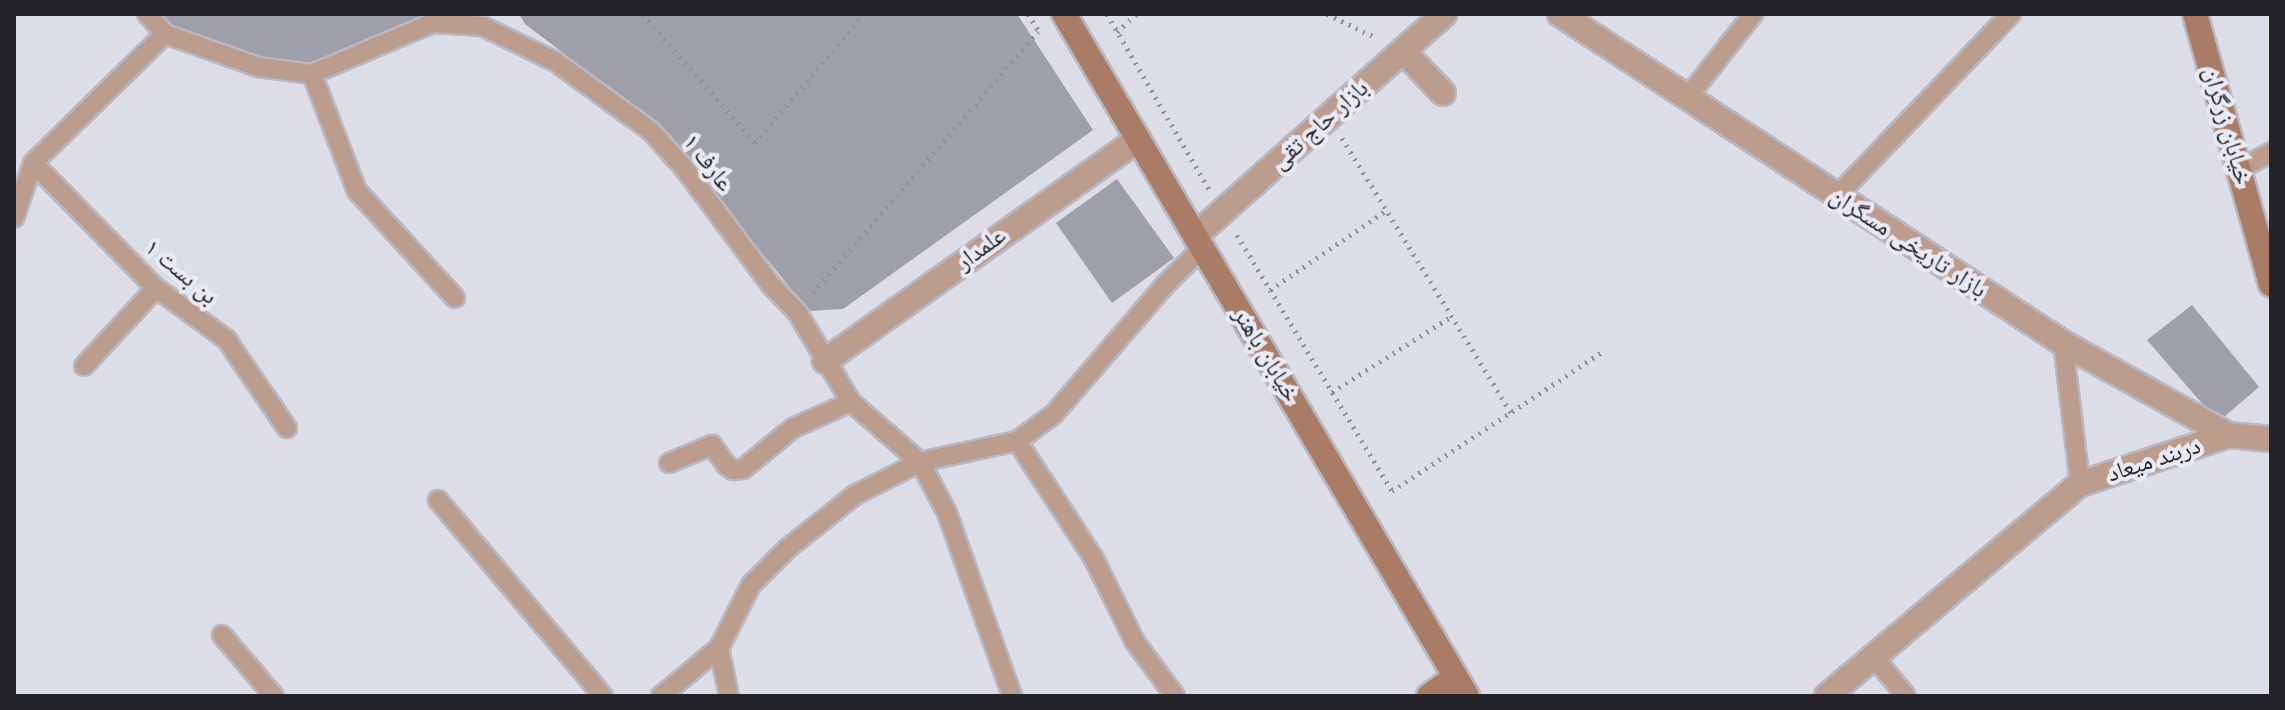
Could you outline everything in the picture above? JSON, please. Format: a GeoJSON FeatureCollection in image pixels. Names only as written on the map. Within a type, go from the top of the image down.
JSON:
{"type":"FeatureCollection","features":[{"type":"Feature","properties":{"kind":"main road","name":"خیابان باهنر"},"geometry":{"type":"LineString","coordinates":[[1064,14],[1461,686]]}},
{"type":"Feature","properties":{"kind":"main road","name":"خیابان زرگران"},"geometry":{"type":"LineString","coordinates":[[2195,14],[2271,285]]}},
{"type":"Feature","properties":{"kind":"main road"},"geometry":{"type":"LineString","coordinates":[[1429,696],[1461,686]]}},
{"type":"Feature","properties":{"kind":"street","name":"بازار حاج تقی"},"geometry":{"type":"LineString","coordinates":[[1199,242],[1223,212],[1444,14]]}},
{"type":"Feature","properties":{"kind":"street","name":"بازار تاریخی مسگران"},"geometry":{"type":"LineString","coordinates":[[1560,14],[2063,343],[2228,435],[2271,439]]}},
{"type":"Feature","properties":{"kind":"street"},"geometry":{"type":"LineString","coordinates":[[1403,51],[1443,93]]}},
{"type":"Feature","properties":{"kind":"street","name":"علمدار"},"geometry":{"type":"LineString","coordinates":[[825,361],[1138,139]]}},
{"type":"Feature","properties":{"kind":"street","name":"دربند میعاد"},"geometry":{"type":"LineString","coordinates":[[2080,484],[2228,435]]}},
{"type":"Feature","properties":{"kind":"street"},"geometry":{"type":"LineString","coordinates":[[1827,696],[2080,484]]}},
{"type":"Feature","properties":{"kind":"lane"},"geometry":{"type":"LineString","coordinates":[[147,14],[165,34],[258,67],[312,74],[357,191],[455,298]]}},
{"type":"Feature","properties":{"kind":"lane"},"geometry":{"type":"LineString","coordinates":[[1687,98],[1753,14]]}},
{"type":"Feature","properties":{"kind":"lane"},"geometry":{"type":"LineString","coordinates":[[1836,197],[2011,14]]}},
{"type":"Feature","properties":{"kind":"lane","name":"عارف ۱"},"geometry":{"type":"LineString","coordinates":[[312,74],[433,23],[482,26],[556,62],[651,131],[684,168],[771,285],[797,312],[851,402],[920,462],[947,513],[1012,696]]}},
{"type":"Feature","properties":{"kind":"lane"},"geometry":{"type":"LineString","coordinates":[[14,218],[33,163],[165,34]]}},
{"type":"Feature","properties":{"kind":"lane"},"geometry":{"type":"LineString","coordinates":[[2239,170],[2271,152]]}},
{"type":"Feature","properties":{"kind":"lane","name":"بن بست ۱"},"geometry":{"type":"LineString","coordinates":[[33,163],[156,288],[226,339],[287,428]]}},
{"type":"Feature","properties":{"kind":"lane"},"geometry":{"type":"LineString","coordinates":[[661,696],[719,648],[751,585],[787,549],[855,495],[920,462],[1017,441],[1054,414],[1199,242]]}},
{"type":"Feature","properties":{"kind":"lane"},"geometry":{"type":"LineString","coordinates":[[84,366],[156,288]]}},
{"type":"Feature","properties":{"kind":"lane"},"geometry":{"type":"LineString","coordinates":[[2063,343],[2080,484]]}},
{"type":"Feature","properties":{"kind":"lane"},"geometry":{"type":"LineString","coordinates":[[669,463],[712,445],[726,465],[733,470],[743,469],[793,428],[851,402]]}},
{"type":"Feature","properties":{"kind":"lane"},"geometry":{"type":"LineString","coordinates":[[1017,441],[1093,557],[1135,642],[1175,696]]}},
{"type":"Feature","properties":{"kind":"lane"},"geometry":{"type":"LineString","coordinates":[[438,500],[603,696]]}},
{"type":"Feature","properties":{"kind":"lane"},"geometry":{"type":"LineString","coordinates":[[222,635],[274,696]]}},
{"type":"Feature","properties":{"kind":"lane"},"geometry":{"type":"LineString","coordinates":[[719,648],[729,696]]}},
{"type":"Feature","properties":{"kind":"lane"},"geometry":{"type":"LineString","coordinates":[[1874,657],[1906,696]]}},
{"type":"Feature","properties":{"kind":"path"},"geometry":{"type":"LineString","coordinates":[[643,14],[755,143],[864,14]]}},
{"type":"Feature","properties":{"kind":"path"},"geometry":{"type":"LineString","coordinates":[[1107,14],[1392,491],[1602,352]]}},
{"type":"Feature","properties":{"kind":"path"},"geometry":{"type":"LineString","coordinates":[[1117,32],[1136,14]]}},
{"type":"Feature","properties":{"kind":"path"},"geometry":{"type":"LineString","coordinates":[[1327,14],[1403,51]]}},
{"type":"Feature","properties":{"kind":"path"},"geometry":{"type":"LineString","coordinates":[[797,312],[1038,31]]}},
{"type":"Feature","properties":{"kind":"path"},"geometry":{"type":"LineString","coordinates":[[1329,117],[1511,413]]}},
{"type":"Feature","properties":{"kind":"path"},"geometry":{"type":"LineString","coordinates":[[1270,290],[1387,210]]}},
{"type":"Feature","properties":{"kind":"path"},"geometry":{"type":"LineString","coordinates":[[1332,392],[1452,316]]}},
{"type":"Feature","properties":{"kind":"building"},"geometry":{"type":"Polygon","coordinates":[[[144,14],[423,14],[394,34],[329,62],[271,62],[189,35],[144,14]]]}},
{"type":"Feature","properties":{"kind":"building"},"geometry":{"type":"Polygon","coordinates":[[[519,14],[1017,14],[1093,130],[843,309],[809,311],[658,125],[525,24],[519,14]]]}},
{"type":"Feature","properties":{"kind":"building"},"geometry":{"type":"Polygon","coordinates":[[[1117,179],[1174,258],[1112,303],[1056,223],[1117,179]]]}},
{"type":"Feature","properties":{"kind":"building"},"geometry":{"type":"Polygon","coordinates":[[[2192,305],[2259,387],[2218,422],[2147,340],[2192,305]]]}}]}
